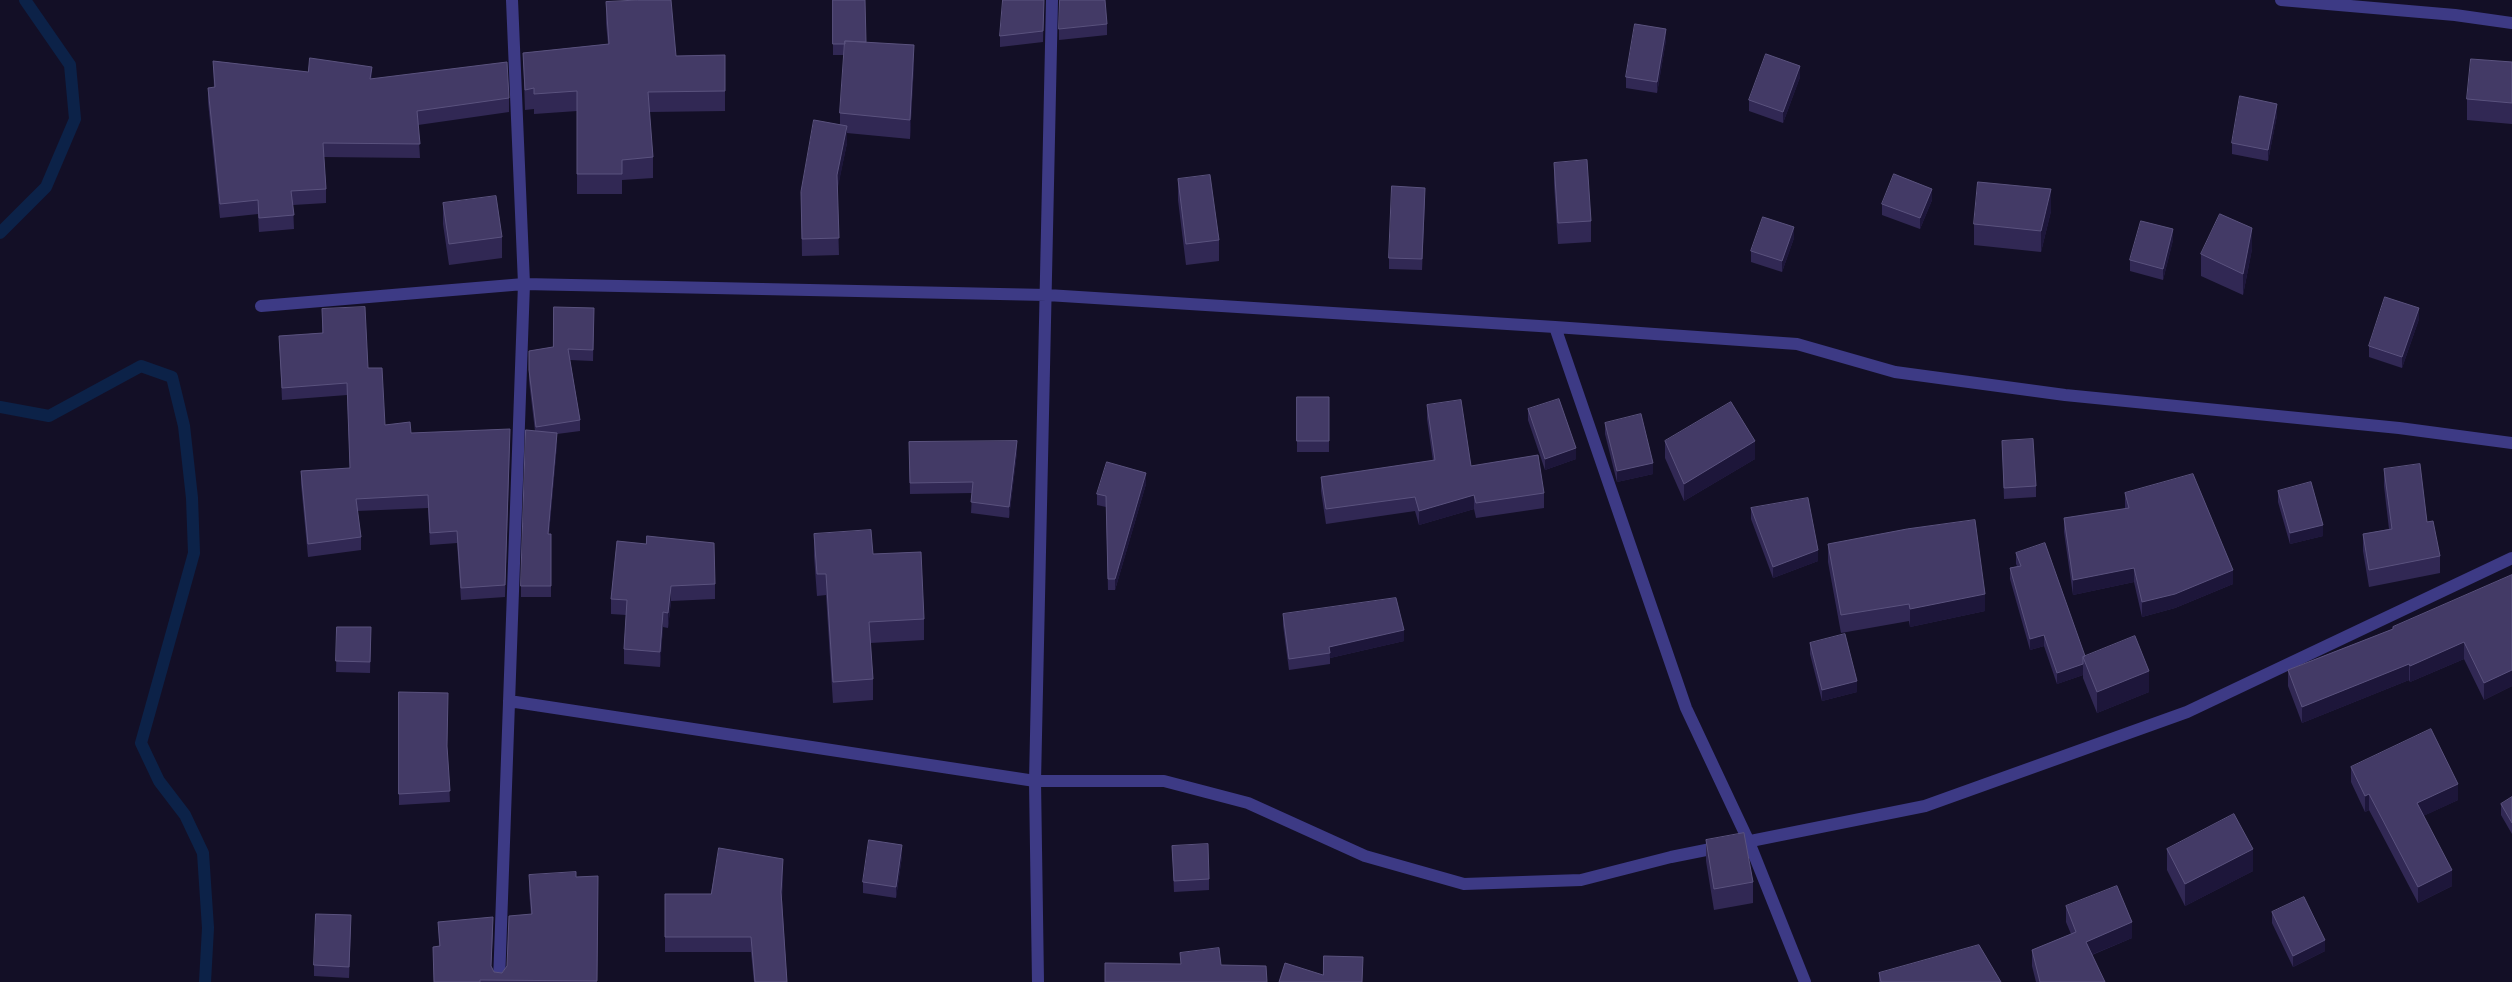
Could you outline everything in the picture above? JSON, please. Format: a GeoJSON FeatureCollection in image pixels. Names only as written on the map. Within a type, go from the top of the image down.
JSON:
{"type":"FeatureCollection","features":[{"type":"Feature","properties":{"kind":"street"},"geometry":{"type":"LineString","coordinates":[[500,982],[524,284],[512,0]]}},
{"type":"Feature","properties":{"kind":"street"},"geometry":{"type":"LineString","coordinates":[[1038,982],[1035,781],[1052,0]]}},
{"type":"Feature","properties":{"kind":"street"},"geometry":{"type":"LineString","coordinates":[[2281,0],[2454,15],[2512,23]]}},
{"type":"Feature","properties":{"kind":"street"},"geometry":{"type":"LineString","coordinates":[[261,306],[524,284],[1047,296],[1555,327],[1797,344],[1895,372],[2065,395],[2399,428],[2512,442]]}},
{"type":"Feature","properties":{"kind":"street"},"geometry":{"type":"LineString","coordinates":[[1555,327],[1686,708],[1749,842],[1805,982]]}},
{"type":"Feature","properties":{"kind":"street"},"geometry":{"type":"LineString","coordinates":[[509,701],[1035,781],[1164,781],[1248,803],[1365,856],[1464,884],[1581,880],[1671,858],[1924,806],[2187,712],[2512,558]]}},
{"type":"Feature","properties":{"kind":"building"},"geometry":{"type":"Polygon","coordinates":[[[671,0],[676,56],[725,55],[725,91],[648,92],[653,157],[622,160],[622,174],[577,174],[577,91],[534,94],[534,88],[525,90],[523,53],[609,44],[606,2],[671,0]]]}},
{"type":"Feature","properties":{"kind":"building"},"geometry":{"type":"Polygon","coordinates":[[[833,0],[865,0],[866,42],[845,41],[845,44],[833,44],[833,0]]]}},
{"type":"Feature","properties":{"kind":"building"},"geometry":{"type":"Polygon","coordinates":[[[1003,0],[1044,0],[1043,31],[1000,36],[1003,0]]]}},
{"type":"Feature","properties":{"kind":"building"},"geometry":{"type":"Polygon","coordinates":[[[1060,0],[1105,0],[1107,24],[1059,29],[1060,0]]]}},
{"type":"Feature","properties":{"kind":"building"},"geometry":{"type":"Polygon","coordinates":[[[1635,24],[1666,29],[1657,82],[1626,77],[1635,24]]]}},
{"type":"Feature","properties":{"kind":"building"},"geometry":{"type":"Polygon","coordinates":[[[845,41],[914,45],[910,120],[840,113],[845,41]]]}},
{"type":"Feature","properties":{"kind":"building"},"geometry":{"type":"Polygon","coordinates":[[[1766,54],[1800,66],[1783,112],[1749,100],[1766,54]]]}},
{"type":"Feature","properties":{"kind":"building"},"geometry":{"type":"Polygon","coordinates":[[[310,58],[372,67],[370,79],[507,62],[509,98],[417,111],[420,144],[323,143],[326,189],[291,191],[294,215],[259,218],[258,200],[220,204],[208,88],[215,87],[213,61],[308,72],[310,58]]]}},
{"type":"Feature","properties":{"kind":"building"},"geometry":{"type":"Polygon","coordinates":[[[2471,59],[2512,62],[2512,103],[2467,99],[2471,59]]]}},
{"type":"Feature","properties":{"kind":"building"},"geometry":{"type":"Polygon","coordinates":[[[2240,96],[2277,104],[2268,150],[2232,143],[2240,96]]]}},
{"type":"Feature","properties":{"kind":"building"},"geometry":{"type":"Polygon","coordinates":[[[814,120],[847,126],[837,175],[839,238],[802,239],[801,192],[814,120]]]}},
{"type":"Feature","properties":{"kind":"building"},"geometry":{"type":"Polygon","coordinates":[[[1587,160],[1591,221],[1558,223],[1554,163],[1587,160]]]}},
{"type":"Feature","properties":{"kind":"building"},"geometry":{"type":"Polygon","coordinates":[[[1894,174],[1932,189],[1920,218],[1882,204],[1894,174]]]}},
{"type":"Feature","properties":{"kind":"building"},"geometry":{"type":"Polygon","coordinates":[[[1210,175],[1219,240],[1186,244],[1178,179],[1210,175]]]}},
{"type":"Feature","properties":{"kind":"building"},"geometry":{"type":"Polygon","coordinates":[[[1978,182],[2051,189],[2041,231],[1974,224],[1978,182]]]}},
{"type":"Feature","properties":{"kind":"building"},"geometry":{"type":"Polygon","coordinates":[[[1392,186],[1425,188],[1422,259],[1389,258],[1392,186]]]}},
{"type":"Feature","properties":{"kind":"building"},"geometry":{"type":"Polygon","coordinates":[[[496,196],[502,237],[449,244],[443,203],[496,196]]]}},
{"type":"Feature","properties":{"kind":"building"},"geometry":{"type":"Polygon","coordinates":[[[2220,214],[2252,228],[2243,274],[2201,254],[2220,214]]]}},
{"type":"Feature","properties":{"kind":"building"},"geometry":{"type":"Polygon","coordinates":[[[1763,217],[1794,227],[1782,261],[1751,251],[1763,217]]]}},
{"type":"Feature","properties":{"kind":"building"},"geometry":{"type":"Polygon","coordinates":[[[2141,221],[2173,229],[2163,269],[2130,260],[2141,221]]]}},
{"type":"Feature","properties":{"kind":"building"},"geometry":{"type":"Polygon","coordinates":[[[2385,297],[2419,308],[2402,357],[2369,346],[2385,297]]]}},
{"type":"Feature","properties":{"kind":"building"},"geometry":{"type":"Polygon","coordinates":[[[365,307],[368,368],[382,368],[385,425],[410,422],[411,433],[510,429],[505,585],[461,588],[457,531],[430,533],[428,495],[356,499],[361,537],[308,544],[301,471],[350,468],[347,383],[282,388],[279,336],[323,333],[322,309],[365,307]]]}},
{"type":"Feature","properties":{"kind":"building"},"geometry":{"type":"Polygon","coordinates":[[[554,307],[594,308],[593,350],[568,349],[580,420],[536,427],[529,370],[529,351],[553,347],[554,307]]]}},
{"type":"Feature","properties":{"kind":"building"},"geometry":{"type":"Polygon","coordinates":[[[1297,397],[1329,397],[1329,441],[1297,441],[1297,397]]]}},
{"type":"Feature","properties":{"kind":"building"},"geometry":{"type":"Polygon","coordinates":[[[1559,399],[1576,448],[1545,459],[1528,409],[1559,399]]]}},
{"type":"Feature","properties":{"kind":"building"},"geometry":{"type":"Polygon","coordinates":[[[1461,400],[1471,466],[1538,455],[1544,493],[1476,503],[1474,495],[1419,511],[1415,497],[1326,509],[1321,477],[1435,460],[1427,405],[1461,400]]]}},
{"type":"Feature","properties":{"kind":"building"},"geometry":{"type":"Polygon","coordinates":[[[1731,402],[1755,441],[1684,484],[1665,441],[1731,402]]]}},
{"type":"Feature","properties":{"kind":"building"},"geometry":{"type":"Polygon","coordinates":[[[1641,414],[1653,463],[1617,471],[1605,423],[1641,414]]]}},
{"type":"Feature","properties":{"kind":"building"},"geometry":{"type":"Polygon","coordinates":[[[526,430],[557,433],[548,534],[551,534],[551,586],[521,586],[526,430]]]}},
{"type":"Feature","properties":{"kind":"building"},"geometry":{"type":"Polygon","coordinates":[[[2033,439],[2036,486],[2004,488],[2002,441],[2033,439]]]}},
{"type":"Feature","properties":{"kind":"building"},"geometry":{"type":"Polygon","coordinates":[[[1017,441],[1009,507],[971,502],[973,482],[910,483],[909,442],[1017,441]]]}},
{"type":"Feature","properties":{"kind":"building"},"geometry":{"type":"Polygon","coordinates":[[[1107,462],[1146,473],[1115,579],[1108,579],[1106,496],[1097,494],[1107,462]]]}},
{"type":"Feature","properties":{"kind":"building"},"geometry":{"type":"Polygon","coordinates":[[[2420,464],[2427,522],[2433,521],[2440,556],[2369,570],[2363,534],[2392,529],[2384,469],[2420,464]]]}},
{"type":"Feature","properties":{"kind":"building"},"geometry":{"type":"Polygon","coordinates":[[[2193,474],[2233,570],[2175,594],[2142,602],[2134,568],[2073,580],[2064,518],[2129,508],[2125,493],[2193,474]]]}},
{"type":"Feature","properties":{"kind":"building"},"geometry":{"type":"Polygon","coordinates":[[[2311,482],[2323,525],[2290,533],[2278,491],[2311,482]]]}},
{"type":"Feature","properties":{"kind":"building"},"geometry":{"type":"Polygon","coordinates":[[[1808,498],[1818,550],[1773,567],[1751,508],[1808,498]]]}},
{"type":"Feature","properties":{"kind":"building"},"geometry":{"type":"Polygon","coordinates":[[[1975,520],[1985,594],[1910,609],[1909,604],[1841,615],[1828,544],[1907,529],[1975,520]]]}},
{"type":"Feature","properties":{"kind":"building"},"geometry":{"type":"Polygon","coordinates":[[[871,530],[873,554],[921,552],[924,619],[869,622],[873,679],[833,682],[826,574],[817,574],[814,534],[871,530]]]}},
{"type":"Feature","properties":{"kind":"building"},"geometry":{"type":"Polygon","coordinates":[[[647,536],[714,543],[715,584],[671,586],[668,613],[663,612],[660,652],[624,649],[627,600],[611,599],[617,541],[646,544],[647,536]]]}},
{"type":"Feature","properties":{"kind":"building"},"geometry":{"type":"Polygon","coordinates":[[[2045,543],[2085,656],[2083,657],[2083,664],[2057,673],[2044,635],[2030,639],[2010,568],[2021,566],[2016,553],[2045,543]]]}},
{"type":"Feature","properties":{"kind":"building"},"geometry":{"type":"Polygon","coordinates":[[[2512,575],[2512,670],[2484,683],[2464,642],[2410,666],[2409,664],[2302,707],[2288,670],[2393,629],[2393,627],[2512,575]]]}},
{"type":"Feature","properties":{"kind":"building"},"geometry":{"type":"Polygon","coordinates":[[[1396,598],[1404,630],[1329,647],[1330,653],[1289,659],[1283,614],[1396,598]]]}},
{"type":"Feature","properties":{"kind":"building"},"geometry":{"type":"Polygon","coordinates":[[[337,627],[371,627],[370,662],[336,661],[337,627]]]}},
{"type":"Feature","properties":{"kind":"building"},"geometry":{"type":"Polygon","coordinates":[[[1845,634],[1857,681],[1822,690],[1810,643],[1845,634]]]}},
{"type":"Feature","properties":{"kind":"building"},"geometry":{"type":"Polygon","coordinates":[[[2135,636],[2149,671],[2097,692],[2083,657],[2135,636]]]}},
{"type":"Feature","properties":{"kind":"building"},"geometry":{"type":"Polygon","coordinates":[[[399,692],[448,693],[447,746],[450,791],[399,794],[399,692]]]}},
{"type":"Feature","properties":{"kind":"building"},"geometry":{"type":"Polygon","coordinates":[[[2431,729],[2458,784],[2417,803],[2452,870],[2418,887],[2369,794],[2365,796],[2351,767],[2431,729]]]}},
{"type":"Feature","properties":{"kind":"building"},"geometry":{"type":"Polygon","coordinates":[[[2512,797],[2512,823],[2501,804],[2512,797]]]}},
{"type":"Feature","properties":{"kind":"building"},"geometry":{"type":"Polygon","coordinates":[[[2234,814],[2253,849],[2185,884],[2167,849],[2234,814]]]}},
{"type":"Feature","properties":{"kind":"building"},"geometry":{"type":"Polygon","coordinates":[[[1744,833],[1753,882],[1714,889],[1706,840],[1744,833]]]}},
{"type":"Feature","properties":{"kind":"building"},"geometry":{"type":"Polygon","coordinates":[[[869,840],[902,845],[896,887],[863,882],[869,840]]]}},
{"type":"Feature","properties":{"kind":"building"},"geometry":{"type":"Polygon","coordinates":[[[1208,844],[1209,879],[1174,881],[1172,846],[1208,844]]]}},
{"type":"Feature","properties":{"kind":"building"},"geometry":{"type":"Polygon","coordinates":[[[719,848],[783,859],[781,892],[787,982],[755,982],[751,937],[665,937],[665,894],[711,894],[719,848]]]}},
{"type":"Feature","properties":{"kind":"building"},"geometry":{"type":"Polygon","coordinates":[[[576,872],[576,877],[598,876],[597,981],[480,980],[480,982],[434,982],[433,947],[440,946],[438,922],[493,917],[491,966],[494,972],[502,973],[507,966],[509,916],[532,914],[529,875],[576,872]]]}},
{"type":"Feature","properties":{"kind":"building"},"geometry":{"type":"Polygon","coordinates":[[[2117,886],[2132,922],[2086,942],[2105,982],[2040,982],[2032,950],[2076,932],[2066,906],[2117,886]]]}},
{"type":"Feature","properties":{"kind":"building"},"geometry":{"type":"Polygon","coordinates":[[[2304,897],[2325,940],[2293,956],[2272,912],[2304,897]]]}},
{"type":"Feature","properties":{"kind":"building"},"geometry":{"type":"Polygon","coordinates":[[[316,914],[351,915],[349,967],[314,965],[316,914]]]}},
{"type":"Feature","properties":{"kind":"building"},"geometry":{"type":"Polygon","coordinates":[[[1979,945],[2001,982],[1881,982],[1879,973],[1979,945]]]}},
{"type":"Feature","properties":{"kind":"building"},"geometry":{"type":"Polygon","coordinates":[[[1219,948],[1221,965],[1266,966],[1267,982],[1105,982],[1105,963],[1181,964],[1180,953],[1219,948]]]}},
{"type":"Feature","properties":{"kind":"building"},"geometry":{"type":"Polygon","coordinates":[[[1324,956],[1363,957],[1362,982],[1279,982],[1285,963],[1323,975],[1324,956]]]}},
{"type":"Feature","properties":{"kind":"waterway"},"geometry":{"type":"LineString","coordinates":[[0,233],[46,187],[75,119],[70,65],[25,0]]}},
{"type":"Feature","properties":{"kind":"waterway"},"geometry":{"type":"LineString","coordinates":[[0,407],[49,416],[141,366],[172,377],[184,426],[192,498],[194,553],[141,743],[159,781],[185,815],[203,853],[208,928],[205,982]]}}]}
